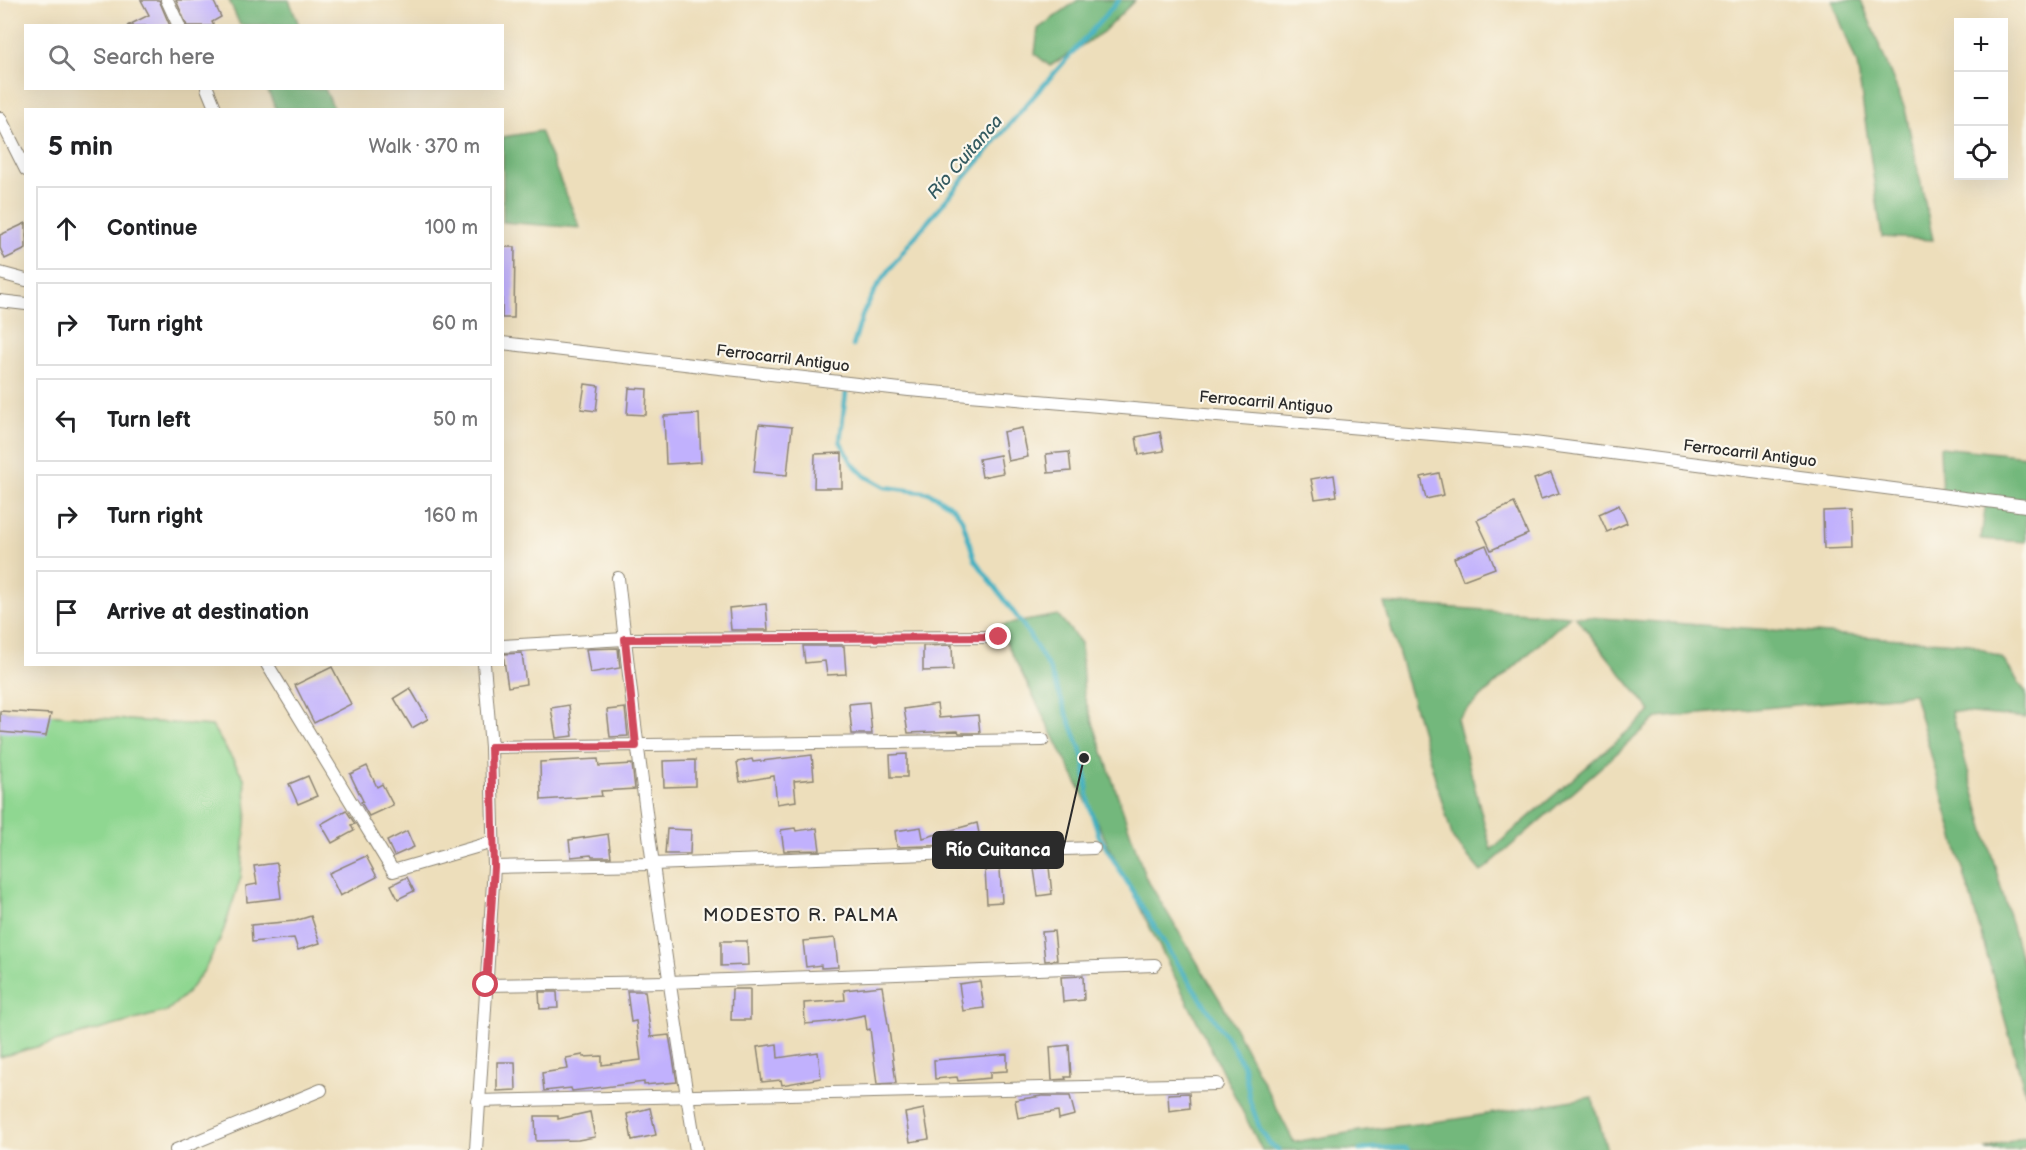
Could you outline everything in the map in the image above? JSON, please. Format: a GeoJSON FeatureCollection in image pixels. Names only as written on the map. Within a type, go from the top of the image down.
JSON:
{"type":"FeatureCollection","features":[{"type":"Feature","properties":{"kind":"street"},"geometry":{"type":"LineString","coordinates":[[167,0],[178,24]]}},
{"type":"Feature","properties":{"kind":"street"},"geometry":{"type":"LineString","coordinates":[[208,90],[215,108]]}},
{"type":"Feature","properties":{"kind":"street"},"geometry":{"type":"LineString","coordinates":[[0,118],[24,166]]}},
{"type":"Feature","properties":{"kind":"street"},"geometry":{"type":"LineString","coordinates":[[0,273],[24,279]]}},
{"type":"Feature","properties":{"kind":"street"},"geometry":{"type":"LineString","coordinates":[[0,302],[24,304]]}},
{"type":"Feature","properties":{"kind":"street","name":"Ferrocarril Antiguo"},"geometry":{"type":"LineString","coordinates":[[504,343],[909,390],[1526,442],[2026,506]]}},
{"type":"Feature","properties":{"kind":"street"},"geometry":{"type":"LineString","coordinates":[[618,578],[636,746],[668,982],[696,1150]]}},
{"type":"Feature","properties":{"kind":"street"},"geometry":{"type":"LineString","coordinates":[[504,646],[625,639],[999,637]]}},
{"type":"Feature","properties":{"kind":"street"},"geometry":{"type":"LineString","coordinates":[[268,666],[393,871],[493,842]]}},
{"type":"Feature","properties":{"kind":"street"},"geometry":{"type":"LineString","coordinates":[[476,1150],[494,867],[491,747],[484,666]]}},
{"type":"Feature","properties":{"kind":"street"},"geometry":{"type":"LineString","coordinates":[[491,747],[1043,740]]}},
{"type":"Feature","properties":{"kind":"street"},"geometry":{"type":"LineString","coordinates":[[494,867],[652,864],[1094,848]]}},
{"type":"Feature","properties":{"kind":"street"},"geometry":{"type":"LineString","coordinates":[[486,985],[668,982],[1155,965]]}},
{"type":"Feature","properties":{"kind":"street"},"geometry":{"type":"LineString","coordinates":[[478,1101],[1217,1084]]}},
{"type":"Feature","properties":{"kind":"street"},"geometry":{"type":"LineString","coordinates":[[176,1150],[321,1090]]}},
{"type":"Feature","properties":{"kind":"green space"},"geometry":{"type":"Polygon","coordinates":[[[229,0],[289,0],[299,24],[240,24],[229,0]]]}},
{"type":"Feature","properties":{"kind":"green space"},"geometry":{"type":"Polygon","coordinates":[[[1078,0],[1135,0],[1103,32],[1050,66],[1035,54],[1038,29],[1078,0]]]}},
{"type":"Feature","properties":{"kind":"green space"},"geometry":{"type":"Polygon","coordinates":[[[1832,0],[1861,0],[1905,109],[1933,240],[1882,237],[1857,64],[1832,0]]]}},
{"type":"Feature","properties":{"kind":"green space"},"geometry":{"type":"Polygon","coordinates":[[[267,90],[325,90],[334,108],[276,108],[267,90]]]}},
{"type":"Feature","properties":{"kind":"green space"},"geometry":{"type":"Polygon","coordinates":[[[540,131],[580,228],[504,222],[504,137],[540,131]]]}},
{"type":"Feature","properties":{"kind":"green space"},"geometry":{"type":"Polygon","coordinates":[[[1940,447],[2026,456],[2026,542],[1981,539],[1986,501],[1942,495],[1940,447]]]}},
{"type":"Feature","properties":{"kind":"green space"},"geometry":{"type":"Polygon","coordinates":[[[1384,603],[1570,616],[1457,719],[1491,850],[1651,711],[1575,616],[1970,644],[2002,658],[2026,693],[2026,718],[1951,711],[2026,976],[2026,1095],[1914,694],[1657,718],[1481,872],[1453,839],[1384,603]]]}},
{"type":"Feature","properties":{"kind":"green space"},"geometry":{"type":"Polygon","coordinates":[[[1058,615],[1081,643],[1084,696],[1145,876],[1223,1005],[1294,1142],[1592,1097],[1607,1150],[1262,1150],[998,626],[1058,615]]]}},
{"type":"Feature","properties":{"kind":"green space"},"geometry":{"type":"Polygon","coordinates":[[[0,711],[212,726],[244,778],[247,812],[241,877],[222,935],[205,969],[188,992],[167,1011],[0,1057],[0,711]]]}},
{"type":"Feature","properties":{"kind":"green space"},"geometry":{"type":"Polygon","coordinates":[[[2026,1136],[2026,1147],[2018,1150],[1985,1150],[2026,1136]]]}},
{"type":"Feature","properties":{"kind":"building"},"geometry":{"type":"Polygon","coordinates":[[[141,0],[159,0],[169,24],[131,24],[149,15],[141,0]]]}},
{"type":"Feature","properties":{"kind":"building"},"geometry":{"type":"Polygon","coordinates":[[[176,0],[213,0],[221,17],[212,22],[213,24],[186,24],[176,0]]]}},
{"type":"Feature","properties":{"kind":"building"},"geometry":{"type":"Polygon","coordinates":[[[24,224],[24,250],[5,259],[0,248],[0,235],[24,224]]]}},
{"type":"Feature","properties":{"kind":"building"},"geometry":{"type":"Polygon","coordinates":[[[504,247],[515,247],[514,318],[504,318],[504,247]]]}},
{"type":"Feature","properties":{"kind":"building"},"geometry":{"type":"Polygon","coordinates":[[[585,384],[599,386],[596,411],[581,409],[585,384]]]}},
{"type":"Feature","properties":{"kind":"building"},"geometry":{"type":"Polygon","coordinates":[[[629,388],[647,389],[646,415],[627,414],[629,388]]]}},
{"type":"Feature","properties":{"kind":"building"},"geometry":{"type":"Polygon","coordinates":[[[699,414],[701,462],[666,464],[664,416],[699,414]]]}},
{"type":"Feature","properties":{"kind":"building"},"geometry":{"type":"Polygon","coordinates":[[[759,424],[792,427],[787,475],[754,472],[759,424]]]}},
{"type":"Feature","properties":{"kind":"building"},"geometry":{"type":"Polygon","coordinates":[[[1022,428],[1028,457],[1008,461],[1003,432],[1022,428]]]}},
{"type":"Feature","properties":{"kind":"building"},"geometry":{"type":"Polygon","coordinates":[[[1160,432],[1164,451],[1139,455],[1136,437],[1160,432]]]}},
{"type":"Feature","properties":{"kind":"building"},"geometry":{"type":"Polygon","coordinates":[[[1069,452],[1071,471],[1048,473],[1046,454],[1069,452]]]}},
{"type":"Feature","properties":{"kind":"building"},"geometry":{"type":"Polygon","coordinates":[[[842,453],[842,488],[814,488],[815,454],[842,453]]]}},
{"type":"Feature","properties":{"kind":"building"},"geometry":{"type":"Polygon","coordinates":[[[1000,455],[1003,473],[982,477],[979,459],[1000,455]]]}},
{"type":"Feature","properties":{"kind":"building"},"geometry":{"type":"Polygon","coordinates":[[[1439,473],[1444,495],[1426,499],[1421,477],[1439,473]]]}},
{"type":"Feature","properties":{"kind":"building"},"geometry":{"type":"Polygon","coordinates":[[[1551,473],[1559,493],[1541,499],[1534,479],[1551,473]]]}},
{"type":"Feature","properties":{"kind":"building"},"geometry":{"type":"Polygon","coordinates":[[[1334,475],[1337,496],[1315,499],[1311,479],[1334,475]]]}},
{"type":"Feature","properties":{"kind":"building"},"geometry":{"type":"Polygon","coordinates":[[[1514,503],[1528,534],[1491,550],[1477,520],[1514,503]]]}},
{"type":"Feature","properties":{"kind":"building"},"geometry":{"type":"Polygon","coordinates":[[[1619,505],[1627,523],[1607,532],[1599,514],[1619,505]]]}},
{"type":"Feature","properties":{"kind":"building"},"geometry":{"type":"Polygon","coordinates":[[[1851,510],[1852,548],[1824,549],[1823,511],[1851,510]]]}},
{"type":"Feature","properties":{"kind":"building"},"geometry":{"type":"Polygon","coordinates":[[[1486,545],[1495,568],[1463,580],[1454,558],[1486,545]]]}},
{"type":"Feature","properties":{"kind":"building"},"geometry":{"type":"Polygon","coordinates":[[[766,604],[768,630],[731,630],[729,608],[766,604]]]}},
{"type":"Feature","properties":{"kind":"building"},"geometry":{"type":"Polygon","coordinates":[[[952,645],[953,670],[923,671],[923,646],[952,645]]]}},
{"type":"Feature","properties":{"kind":"building"},"geometry":{"type":"Polygon","coordinates":[[[803,646],[844,646],[846,674],[827,675],[825,661],[805,663],[803,646]]]}},
{"type":"Feature","properties":{"kind":"building"},"geometry":{"type":"Polygon","coordinates":[[[618,648],[620,668],[590,673],[586,649],[618,648]]]}},
{"type":"Feature","properties":{"kind":"building"},"geometry":{"type":"Polygon","coordinates":[[[522,653],[526,684],[508,687],[504,654],[522,653]]]}},
{"type":"Feature","properties":{"kind":"building"},"geometry":{"type":"Polygon","coordinates":[[[332,667],[351,704],[314,723],[295,685],[332,667]]]}},
{"type":"Feature","properties":{"kind":"building"},"geometry":{"type":"Polygon","coordinates":[[[410,688],[428,719],[412,728],[394,698],[410,688]]]}},
{"type":"Feature","properties":{"kind":"building"},"geometry":{"type":"Polygon","coordinates":[[[869,702],[872,734],[852,734],[849,704],[869,702]]]}},
{"type":"Feature","properties":{"kind":"building"},"geometry":{"type":"Polygon","coordinates":[[[937,704],[939,718],[978,715],[980,733],[959,733],[958,731],[908,733],[904,709],[937,704]]]}},
{"type":"Feature","properties":{"kind":"building"},"geometry":{"type":"Polygon","coordinates":[[[569,705],[573,736],[556,738],[551,708],[569,705]]]}},
{"type":"Feature","properties":{"kind":"building"},"geometry":{"type":"Polygon","coordinates":[[[625,708],[628,736],[610,737],[607,710],[625,708]]]}},
{"type":"Feature","properties":{"kind":"building"},"geometry":{"type":"Polygon","coordinates":[[[0,711],[51,714],[46,736],[0,732],[0,711]]]}},
{"type":"Feature","properties":{"kind":"building"},"geometry":{"type":"Polygon","coordinates":[[[907,754],[907,777],[891,777],[890,755],[907,754]]]}},
{"type":"Feature","properties":{"kind":"building"},"geometry":{"type":"Polygon","coordinates":[[[812,755],[814,779],[794,781],[796,801],[777,804],[774,776],[740,782],[737,762],[812,755]]]}},
{"type":"Feature","properties":{"kind":"building"},"geometry":{"type":"Polygon","coordinates":[[[598,759],[599,766],[632,764],[635,789],[601,791],[602,796],[541,800],[540,762],[598,759]]]}},
{"type":"Feature","properties":{"kind":"building"},"geometry":{"type":"Polygon","coordinates":[[[695,760],[695,786],[664,787],[663,761],[695,760]]]}},
{"type":"Feature","properties":{"kind":"building"},"geometry":{"type":"Polygon","coordinates":[[[367,766],[377,787],[382,784],[393,805],[369,816],[350,774],[367,766]]]}},
{"type":"Feature","properties":{"kind":"building"},"geometry":{"type":"Polygon","coordinates":[[[308,776],[317,796],[298,804],[289,784],[308,776]]]}},
{"type":"Feature","properties":{"kind":"building"},"geometry":{"type":"Polygon","coordinates":[[[346,810],[355,824],[351,825],[354,831],[332,843],[321,824],[346,810]]]}},
{"type":"Feature","properties":{"kind":"building"},"geometry":{"type":"Polygon","coordinates":[[[977,823],[981,844],[897,847],[895,831],[921,827],[923,838],[977,823]]]}},
{"type":"Feature","properties":{"kind":"building"},"geometry":{"type":"Polygon","coordinates":[[[795,828],[796,831],[817,828],[820,850],[784,851],[781,830],[795,828]]]}},
{"type":"Feature","properties":{"kind":"building"},"geometry":{"type":"Polygon","coordinates":[[[667,829],[691,830],[690,854],[665,854],[667,829]]]}},
{"type":"Feature","properties":{"kind":"building"},"geometry":{"type":"Polygon","coordinates":[[[407,831],[414,847],[394,856],[387,841],[407,831]]]}},
{"type":"Feature","properties":{"kind":"building"},"geometry":{"type":"Polygon","coordinates":[[[608,834],[611,857],[592,857],[591,855],[571,857],[569,840],[608,834]]]}},
{"type":"Feature","properties":{"kind":"building"},"geometry":{"type":"Polygon","coordinates":[[[366,856],[377,877],[340,896],[329,873],[366,856]]]}},
{"type":"Feature","properties":{"kind":"building"},"geometry":{"type":"Polygon","coordinates":[[[277,863],[281,898],[247,902],[246,886],[257,884],[254,866],[277,863]]]}},
{"type":"Feature","properties":{"kind":"building"},"geometry":{"type":"Polygon","coordinates":[[[1049,867],[1052,894],[1038,896],[1034,869],[1049,867]]]}},
{"type":"Feature","properties":{"kind":"building"},"geometry":{"type":"Polygon","coordinates":[[[1000,869],[1002,902],[987,903],[985,870],[1000,869]]]}},
{"type":"Feature","properties":{"kind":"building"},"geometry":{"type":"Polygon","coordinates":[[[407,877],[414,891],[398,899],[391,885],[407,877]]]}},
{"type":"Feature","properties":{"kind":"building"},"geometry":{"type":"Polygon","coordinates":[[[311,916],[320,943],[298,950],[294,938],[252,942],[251,925],[295,921],[311,916]]]}},
{"type":"Feature","properties":{"kind":"building"},"geometry":{"type":"Polygon","coordinates":[[[1054,931],[1057,960],[1045,961],[1042,932],[1054,931]]]}},
{"type":"Feature","properties":{"kind":"building"},"geometry":{"type":"Polygon","coordinates":[[[835,938],[838,967],[821,968],[821,965],[806,967],[803,941],[835,938]]]}},
{"type":"Feature","properties":{"kind":"building"},"geometry":{"type":"Polygon","coordinates":[[[721,941],[747,941],[748,965],[721,966],[721,941]]]}},
{"type":"Feature","properties":{"kind":"building"},"geometry":{"type":"Polygon","coordinates":[[[1083,976],[1084,1000],[1063,1002],[1061,977],[1083,976]]]}},
{"type":"Feature","properties":{"kind":"building"},"geometry":{"type":"Polygon","coordinates":[[[980,981],[984,1008],[963,1011],[959,984],[980,981]]]}},
{"type":"Feature","properties":{"kind":"building"},"geometry":{"type":"Polygon","coordinates":[[[882,986],[896,1083],[877,1084],[870,1029],[867,1030],[865,1015],[805,1024],[804,1003],[845,1000],[844,990],[882,986]]]}},
{"type":"Feature","properties":{"kind":"building"},"geometry":{"type":"Polygon","coordinates":[[[732,989],[750,989],[750,1020],[731,1020],[732,989]]]}},
{"type":"Feature","properties":{"kind":"building"},"geometry":{"type":"Polygon","coordinates":[[[627,991],[645,991],[651,1037],[669,1035],[677,1082],[644,1085],[644,1082],[572,1091],[571,1088],[544,1091],[542,1073],[568,1069],[566,1058],[583,1055],[583,1057],[602,1056],[602,1065],[641,1060],[636,1021],[631,1022],[627,991]]]}},
{"type":"Feature","properties":{"kind":"building"},"geometry":{"type":"Polygon","coordinates":[[[539,992],[557,992],[558,1008],[540,1009],[539,992]]]}},
{"type":"Feature","properties":{"kind":"building"},"geometry":{"type":"Polygon","coordinates":[[[777,1044],[778,1058],[818,1052],[821,1078],[782,1085],[781,1080],[762,1082],[757,1047],[777,1044]]]}},
{"type":"Feature","properties":{"kind":"building"},"geometry":{"type":"Polygon","coordinates":[[[1069,1045],[1071,1077],[1052,1080],[1050,1047],[1069,1045]]]}},
{"type":"Feature","properties":{"kind":"building"},"geometry":{"type":"Polygon","coordinates":[[[1007,1054],[1007,1071],[990,1072],[990,1078],[958,1081],[957,1077],[935,1079],[934,1060],[1007,1054]]]}},
{"type":"Feature","properties":{"kind":"building"},"geometry":{"type":"Polygon","coordinates":[[[497,1062],[515,1062],[516,1090],[497,1091],[497,1062]]]}},
{"type":"Feature","properties":{"kind":"building"},"geometry":{"type":"Polygon","coordinates":[[[1189,1093],[1190,1108],[1169,1111],[1168,1094],[1189,1093]]]}},
{"type":"Feature","properties":{"kind":"building"},"geometry":{"type":"Polygon","coordinates":[[[1042,1096],[1070,1096],[1075,1115],[1059,1119],[1058,1111],[1018,1118],[1015,1100],[1042,1096]]]}},
{"type":"Feature","properties":{"kind":"building"},"geometry":{"type":"Polygon","coordinates":[[[650,1108],[656,1135],[632,1140],[627,1114],[650,1108]]]}},
{"type":"Feature","properties":{"kind":"building"},"geometry":{"type":"Polygon","coordinates":[[[924,1109],[929,1139],[910,1142],[905,1113],[924,1109]]]}},
{"type":"Feature","properties":{"kind":"building"},"geometry":{"type":"Polygon","coordinates":[[[590,1112],[595,1137],[578,1140],[536,1141],[535,1116],[558,1116],[558,1119],[590,1112]]]}},
{"type":"Feature","properties":{"kind":"waterway","name":"Río Cuitanca"},"geometry":{"type":"LineString","coordinates":[[853,346],[863,313],[878,285],[908,245],[1026,105],[1119,0]]}},
{"type":"Feature","properties":{"kind":"waterway","name":"Río Cuitanca"},"geometry":{"type":"LineString","coordinates":[[846,393],[840,441],[852,463],[865,476],[885,487],[930,493],[954,508],[962,519],[975,560],[1023,625],[1049,668],[1084,758],[1089,805],[1099,836],[1171,954],[1233,1047],[1244,1068],[1250,1101],[1260,1129],[1270,1144],[1279,1150]]}},
{"type":"Feature","properties":{"kind":"waterway","name":"Río Cuitanca"},"geometry":{"type":"LineString","coordinates":[[1360,1150],[1375,1148],[1405,1148],[1408,1150]]}},
{"type":"Feature","properties":{"kind":"place","name":"Río Cuitanca"},"geometry":{"type":"Point","coordinates":[1084,758]}},
{"type":"Feature","properties":{"kind":"district","name":"MODESTO R. PALMA"},"geometry":{"type":"Point","coordinates":[801,915]}},
{"type":"Feature","properties":{"kind":"route"},"geometry":{"type":"LineString","coordinates":[[486,985],[494,867],[491,747],[636,746],[625,639],[999,637]]}}]}
